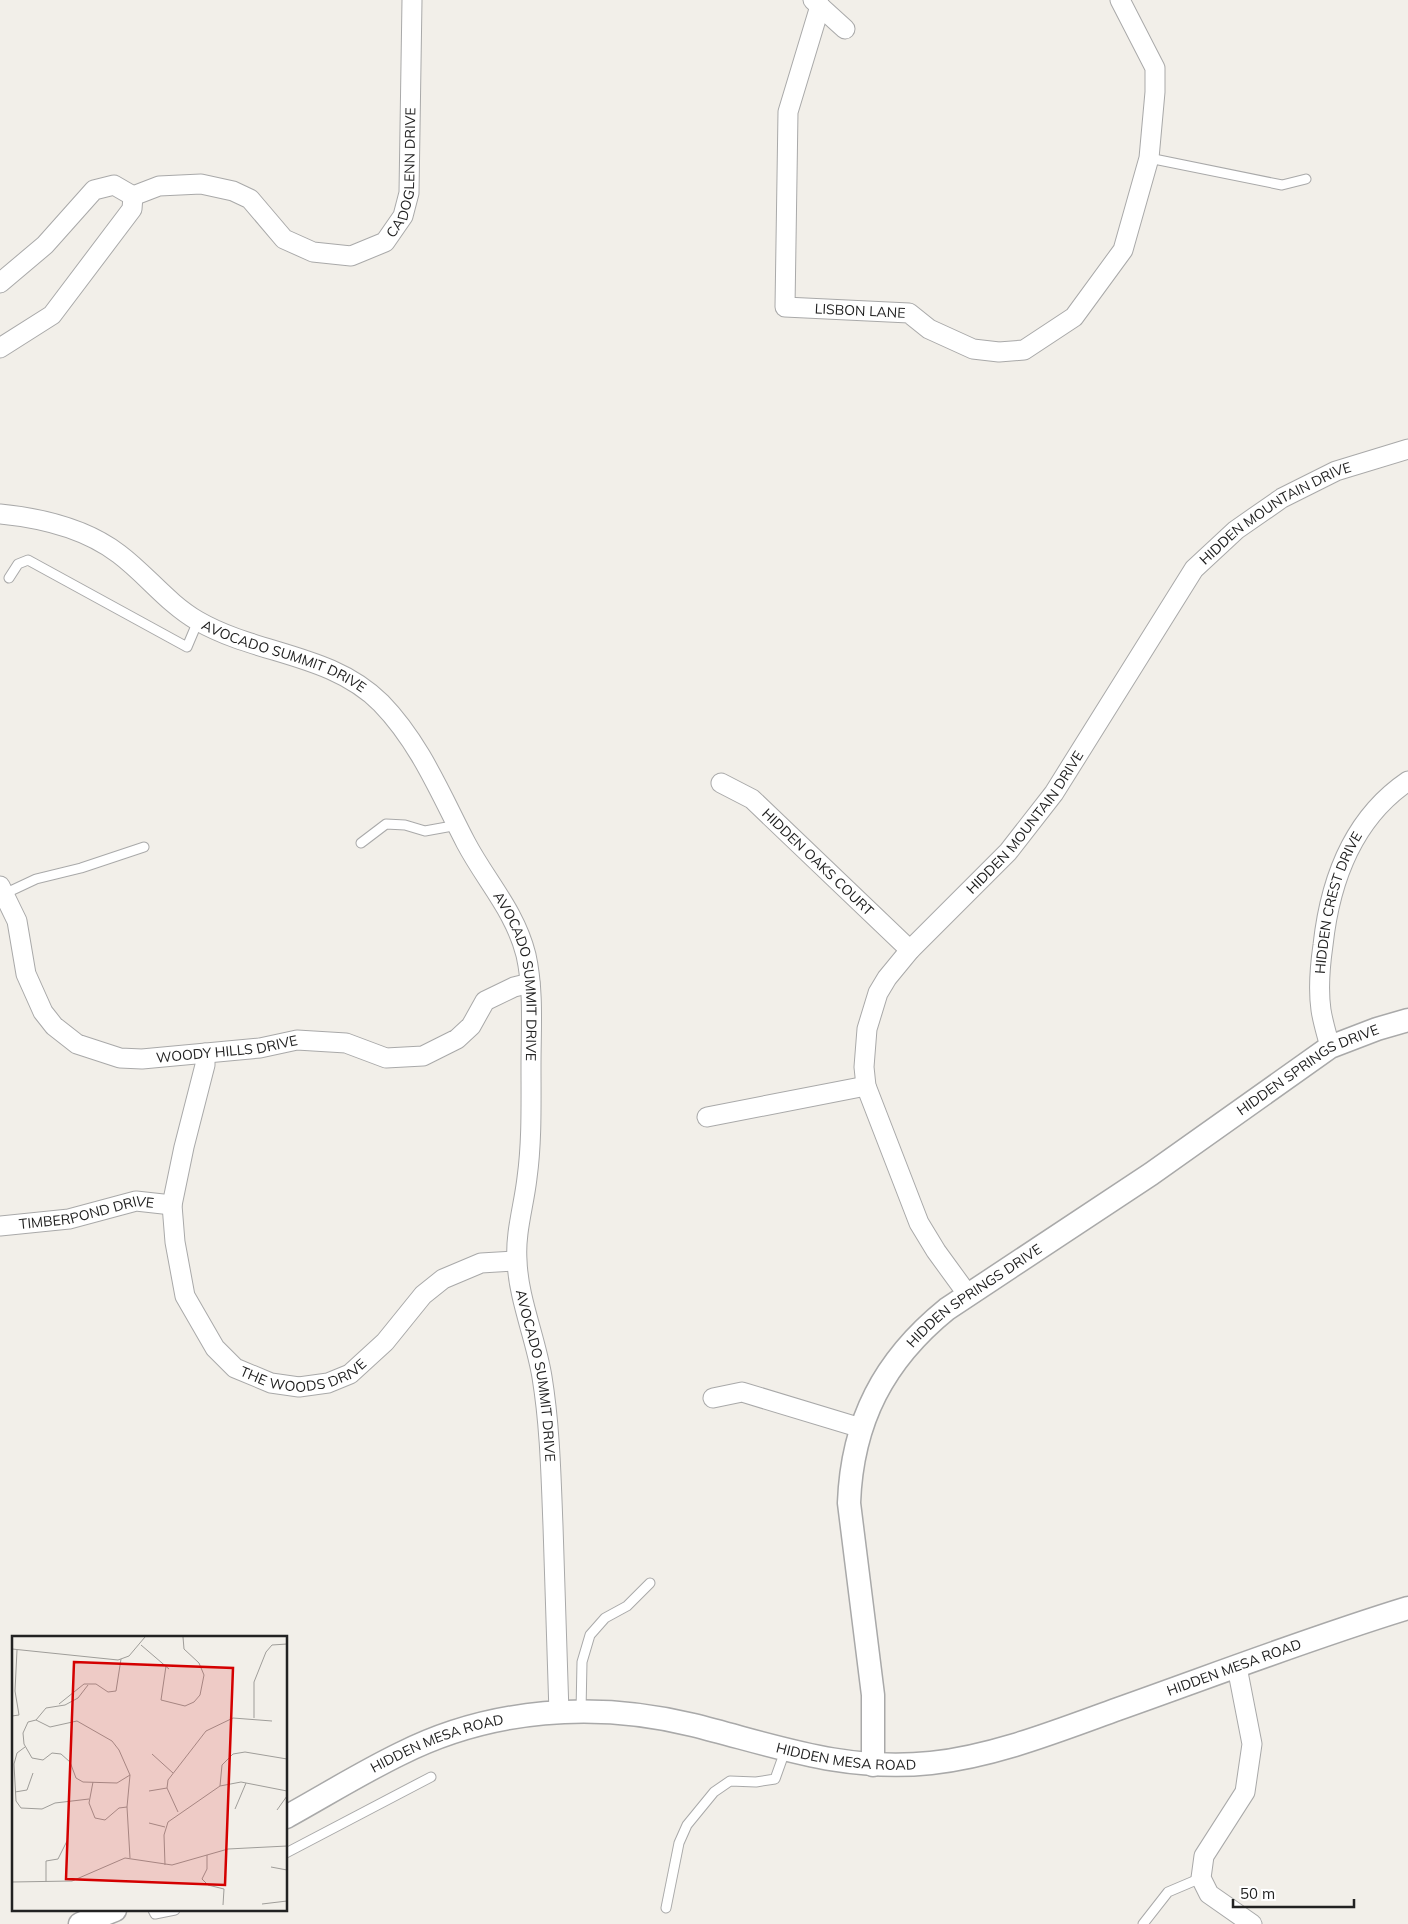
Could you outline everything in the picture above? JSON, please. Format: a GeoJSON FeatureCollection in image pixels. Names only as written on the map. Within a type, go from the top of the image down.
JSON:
{"type":"FeatureCollection","features":[{"type":"Feature","properties":{"kind":"street","name":"CADOGLENN DRIVE"},"geometry":{"type":"LineString","coordinates":[[133,196],[159,186],[201,184],[233,191],[250,199],[284,239],[313,252],[351,256],[385,242],[402,216],[409,193],[412,0]]}},
{"type":"Feature","properties":{"kind":"street","name":"LISBON LANE"},"geometry":{"type":"LineString","coordinates":[[845,29],[816,3],[788,112],[785,306],[909,313],[930,329],[973,349],[999,352],[1024,350],[1074,317],[1123,250],[1149,158],[1155,92],[1155,68],[1120,0]]}},
{"type":"Feature","properties":{"kind":"street"},"geometry":{"type":"LineString","coordinates":[[0,283],[45,244],[94,190],[114,185],[133,196],[132,209],[52,315],[0,348]]}},
{"type":"Feature","properties":{"kind":"street","name":"HIDDEN MOUNTAIN DRIVE"},"geometry":{"type":"LineString","coordinates":[[968,1295],[936,1251],[919,1223],[866,1086],[864,1048],[872,1010],[887,978],[910,950],[1008,852],[1054,793],[1194,569],[1236,530],[1282,498],[1336,471],[1366,460],[1408,449]]}},
{"type":"Feature","properties":{"kind":"street","name":"AVOCADO SUMMIT DRIVE"},"geometry":{"type":"LineString","coordinates":[[0,514],[42,518],[88,536],[118,553],[165,598],[198,621],[246,643],[317,663],[358,685],[381,704],[423,758],[458,825],[464,841],[486,877],[505,902],[525,953],[530,984],[531,1116],[528,1176],[516,1261],[542,1377],[570,1712]]}},
{"type":"Feature","properties":{"kind":"street","name":"HIDDEN CREST DRIVE"},"geometry":{"type":"LineString","coordinates":[[1330,1048],[1321,1010],[1320,970],[1325,922],[1333,884],[1348,849],[1359,830],[1387,798],[1408,781]]}},
{"type":"Feature","properties":{"kind":"street","name":"HIDDEN OAKS COURT"},"geometry":{"type":"LineString","coordinates":[[721,783],[752,799],[910,950]]}},
{"type":"Feature","properties":{"kind":"street","name":"WOODY HILLS DRIVE"},"geometry":{"type":"LineString","coordinates":[[2,890],[17,920],[26,974],[43,1012],[54,1026],[77,1044],[120,1058],[142,1060],[260,1048],[297,1040],[346,1043],[386,1058],[423,1056],[457,1039],[471,1026],[486,1001],[514,987],[530,984]]}},
{"type":"Feature","properties":{"kind":"street","name":"HIDDEN SPRINGS DRIVE"},"geometry":{"type":"LineString","coordinates":[[873,1765],[873,1695],[849,1503],[852,1465],[861,1428],[881,1384],[910,1343],[928,1325],[968,1295],[1151,1174],[1330,1048],[1378,1028],[1408,1020]]}},
{"type":"Feature","properties":{"kind":"street","name":"THE WOODS DRIVE"},"geometry":{"type":"LineString","coordinates":[[205,1053],[205,1065],[184,1147],[172,1205],[175,1242],[185,1296],[197,1320],[215,1348],[235,1368],[270,1383],[299,1388],[328,1384],[350,1374],[385,1342],[423,1295],[443,1279],[481,1264],[516,1261]]}},
{"type":"Feature","properties":{"kind":"street"},"geometry":{"type":"LineString","coordinates":[[708,1117],[866,1086]]}},
{"type":"Feature","properties":{"kind":"street","name":"TIMBERPOND DRIVE"},"geometry":{"type":"LineString","coordinates":[[0,1226],[69,1219],[136,1201],[172,1205]]}},
{"type":"Feature","properties":{"kind":"street"},"geometry":{"type":"LineString","coordinates":[[713,1398],[742,1392],[861,1428]]}},
{"type":"Feature","properties":{"kind":"street","name":"HIDDEN MESA ROAD"},"geometry":{"type":"LineString","coordinates":[[288,1816],[401,1753],[445,1735],[510,1718],[570,1712],[609,1711],[645,1715],[694,1726],[785,1751],[844,1762],[873,1765],[931,1763],[988,1752],[1042,1736],[1408,1608]]}},
{"type":"Feature","properties":{"kind":"street"},"geometry":{"type":"LineString","coordinates":[[1237,1667],[1252,1744],[1245,1792],[1204,1856],[1201,1878],[1209,1894],[1252,1924]]}},
{"type":"Feature","properties":{"kind":"street"},"geometry":{"type":"LineString","coordinates":[[80,1924],[110,1912]]}},
{"type":"Feature","properties":{"kind":"lane"},"geometry":{"type":"LineString","coordinates":[[1149,158],[1282,185],[1306,179]]}},
{"type":"Feature","properties":{"kind":"lane"},"geometry":{"type":"LineString","coordinates":[[9,578],[18,564],[28,560],[188,646],[198,621]]}},
{"type":"Feature","properties":{"kind":"lane"},"geometry":{"type":"LineString","coordinates":[[361,843],[386,824],[405,825],[425,830],[458,825]]}},
{"type":"Feature","properties":{"kind":"lane"},"geometry":{"type":"LineString","coordinates":[[2,890],[81,868],[144,847]]}},
{"type":"Feature","properties":{"kind":"lane"},"geometry":{"type":"LineString","coordinates":[[570,1712],[590,1635],[605,1618],[627,1606],[650,1583]]}},
{"type":"Feature","properties":{"kind":"lane"},"geometry":{"type":"LineString","coordinates":[[666,1908],[679,1843],[687,1824],[714,1792],[730,1781],[775,1779],[785,1751]]}},
{"type":"Feature","properties":{"kind":"lane"},"geometry":{"type":"LineString","coordinates":[[288,1852],[431,1778]]}},
{"type":"Feature","properties":{"kind":"lane"},"geometry":{"type":"LineString","coordinates":[[1142,1924],[1168,1892],[1201,1878]]}}]}
